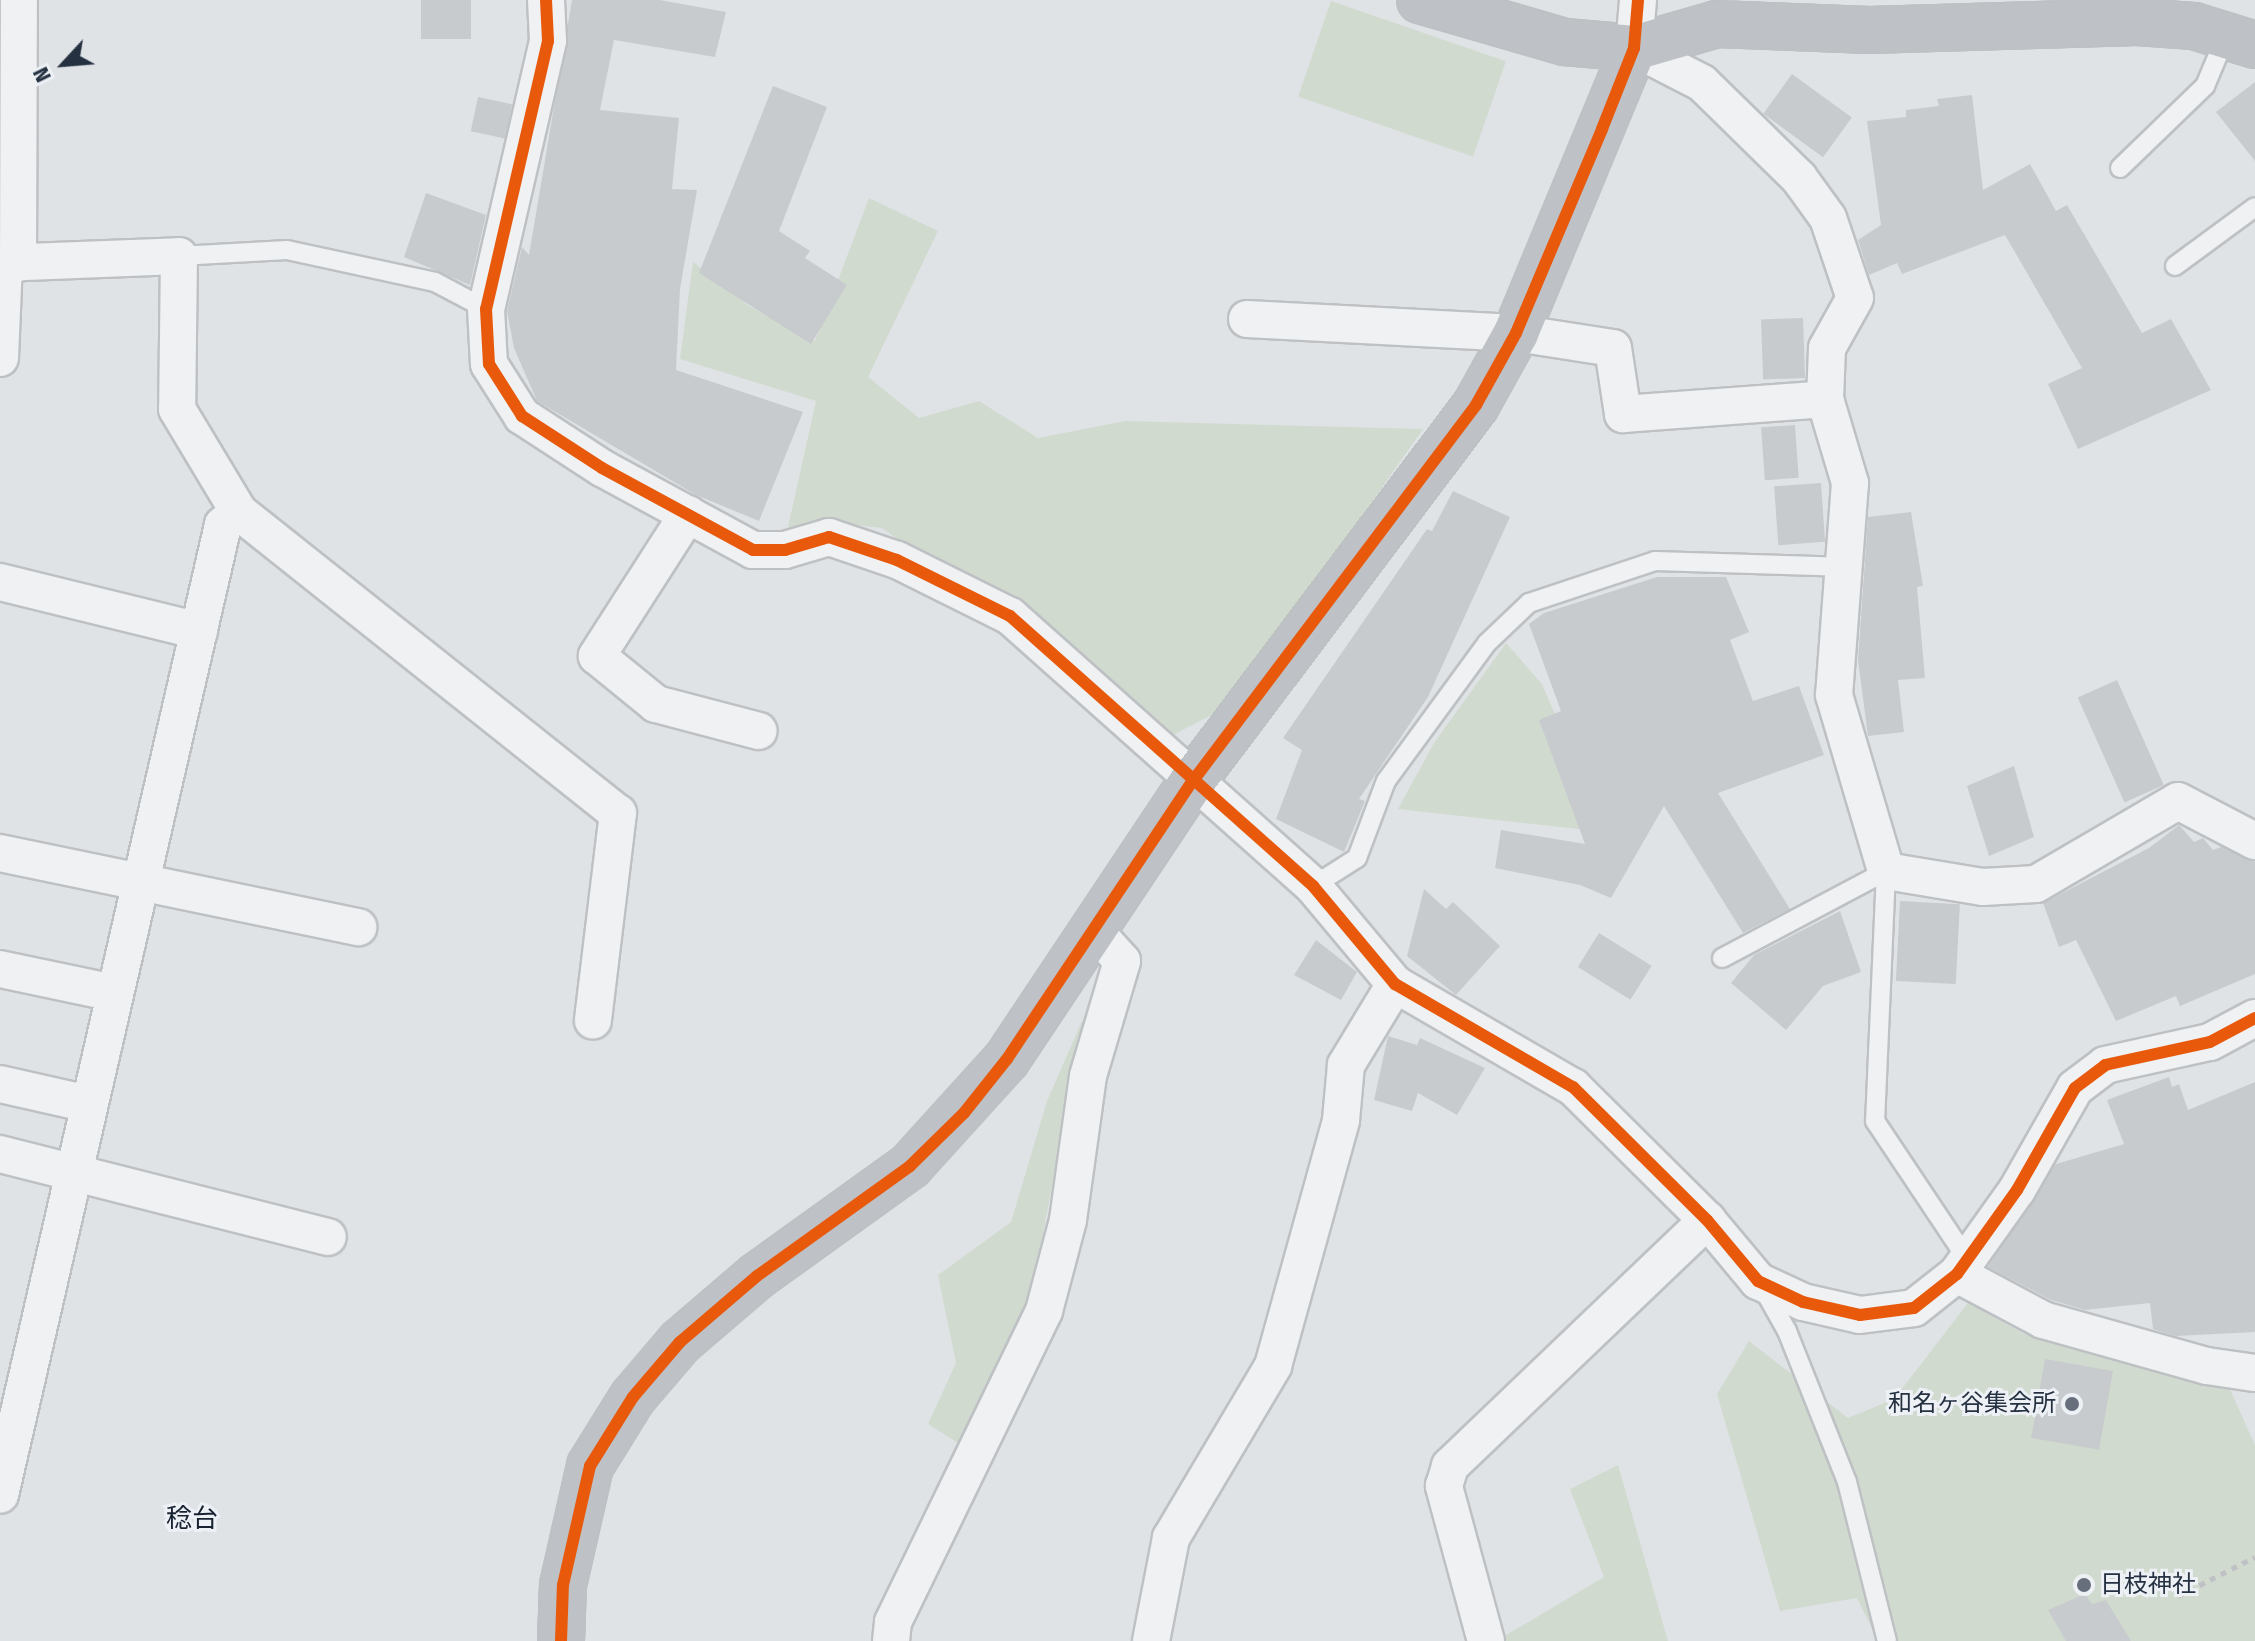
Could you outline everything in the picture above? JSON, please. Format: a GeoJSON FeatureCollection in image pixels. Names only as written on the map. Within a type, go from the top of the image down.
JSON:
{"type":"FeatureCollection","features":[{"type":"Feature","properties":{"kind":"street"},"geometry":{"type":"LineString","coordinates":[[0,358],[19,0]]}},
{"type":"Feature","properties":{"kind":"street"},"geometry":{"type":"LineString","coordinates":[[546,0],[548,41],[486,309],[489,364],[522,416],[753,550],[785,550],[829,537],[897,560],[1010,616],[1112,703],[1192,782],[1313,886],[1395,984],[1573,1087],[1707,1220],[1758,1281],[1803,1302],[1860,1315],[1914,1308],[1961,1265],[2017,1190],[2075,1088],[2105,1065],[2210,1042],[2255,1018]]}},
{"type":"Feature","properties":{"kind":"street"},"geometry":{"type":"LineString","coordinates":[[1420,0],[1565,42],[1634,48],[1717,24],[1869,30],[2010,12],[2137,11],[2240,40]]}},
{"type":"Feature","properties":{"kind":"street"},"geometry":{"type":"LineString","coordinates":[[561,1641],[563,1585],[590,1466],[633,1397],[680,1342],[746,1285],[910,1166],[964,1113],[1007,1059],[1192,782],[1468,416],[1516,333],[1634,48],[1638,0]]}},
{"type":"Feature","properties":{"kind":"street"},"geometry":{"type":"LineString","coordinates":[[1634,48],[1702,83],[1799,178],[1828,218],[1855,298],[1827,348],[1825,399],[1850,483],[1841,567],[1834,695],[1886,871],[1983,887],[2036,884],[2178,801],[2255,841]]}},
{"type":"Feature","properties":{"kind":"street"},"geometry":{"type":"LineString","coordinates":[[7,263],[179,256],[177,409],[239,512],[618,813],[593,1021]]}},
{"type":"Feature","properties":{"kind":"street"},"geometry":{"type":"LineString","coordinates":[[1247,319],[1516,333],[1613,348],[1623,414],[1825,399]]}},
{"type":"Feature","properties":{"kind":"street"},"geometry":{"type":"LineString","coordinates":[[0,1495],[11,1393],[74,1171],[223,525],[239,512]]}},
{"type":"Feature","properties":{"kind":"street"},"geometry":{"type":"LineString","coordinates":[[688,514],[597,656],[656,704],[759,731]]}},
{"type":"Feature","properties":{"kind":"street"},"geometry":{"type":"LineString","coordinates":[[0,582],[199,631]]}},
{"type":"Feature","properties":{"kind":"street"},"geometry":{"type":"LineString","coordinates":[[0,853],[358,927]]}},
{"type":"Feature","properties":{"kind":"street"},"geometry":{"type":"LineString","coordinates":[[891,1641],[893,1622],[1044,1311],[1068,1220],[1088,1076],[1122,961],[1092,928]]}},
{"type":"Feature","properties":{"kind":"street"},"geometry":{"type":"LineString","coordinates":[[0,969],[114,993]]}},
{"type":"Feature","properties":{"kind":"street"},"geometry":{"type":"LineString","coordinates":[[1151,1641],[1171,1538],[1273,1366],[1341,1120],[1346,1065],[1395,984]]}},
{"type":"Feature","properties":{"kind":"street"},"geometry":{"type":"LineString","coordinates":[[0,1084],[89,1104]]}},
{"type":"Feature","properties":{"kind":"street"},"geometry":{"type":"LineString","coordinates":[[0,1154],[328,1237]]}},
{"type":"Feature","properties":{"kind":"street"},"geometry":{"type":"LineString","coordinates":[[1486,1641],[1444,1486],[1450,1466],[1707,1220]]}},
{"type":"Feature","properties":{"kind":"street"},"geometry":{"type":"LineString","coordinates":[[1961,1265],[2043,1320],[2207,1366],[2255,1373]]}},
{"type":"Feature","properties":{"kind":"lane"},"geometry":{"type":"LineString","coordinates":[[2120,168],[2205,86],[2240,40]]}},
{"type":"Feature","properties":{"kind":"lane"},"geometry":{"type":"LineString","coordinates":[[2175,266],[2255,207]]}},
{"type":"Feature","properties":{"kind":"lane"},"geometry":{"type":"LineString","coordinates":[[179,256],[287,250],[435,282],[486,309]]}},
{"type":"Feature","properties":{"kind":"lane"},"geometry":{"type":"LineString","coordinates":[[1313,886],[1357,858],[1386,781],[1487,643],[1529,603],[1655,561],[1841,567]]}},
{"type":"Feature","properties":{"kind":"lane"},"geometry":{"type":"LineString","coordinates":[[1722,958],[1886,871]]}},
{"type":"Feature","properties":{"kind":"lane"},"geometry":{"type":"LineString","coordinates":[[1886,871],[1875,1121],[1961,1265]]}},
{"type":"Feature","properties":{"kind":"lane"},"geometry":{"type":"LineString","coordinates":[[1758,1281],[1787,1331],[1847,1482],[1887,1641]]}},
{"type":"Feature","properties":{"kind":"path"},"geometry":{"type":"LineString","coordinates":[[2178,1596],[2255,1557]]}},
{"type":"Feature","properties":{"kind":"shaded area"},"geometry":{"type":"Polygon","coordinates":[[[1331,1],[1506,61],[1473,157],[1298,96],[1331,1]]]}},
{"type":"Feature","properties":{"kind":"shaded area"},"geometry":{"type":"Polygon","coordinates":[[[869,198],[938,231],[868,377],[919,418],[979,401],[1038,438],[1125,421],[1423,429],[1229,706],[1171,736],[882,528],[836,523],[788,527],[816,401],[680,359],[693,262],[749,306],[815,341],[869,198]]]}},
{"type":"Feature","properties":{"kind":"shaded area"},"geometry":{"type":"Polygon","coordinates":[[[1506,643],[1542,684],[1605,832],[1398,809],[1434,743],[1506,643]]]}},
{"type":"Feature","properties":{"kind":"shaded area"},"geometry":{"type":"Polygon","coordinates":[[[1082,1021],[1092,1032],[1063,1130],[1029,1306],[958,1443],[928,1424],[956,1363],[938,1275],[1011,1222],[1047,1101],[1082,1021]]]}},
{"type":"Feature","properties":{"kind":"shaded area"},"geometry":{"type":"Polygon","coordinates":[[[1968,1303],[2024,1334],[2228,1385],[2255,1445],[2255,1641],[1878,1641],[1857,1598],[1780,1611],[1717,1394],[1749,1341],[1848,1418],[1894,1399],[1968,1303]]]}},
{"type":"Feature","properties":{"kind":"shaded area"},"geometry":{"type":"Polygon","coordinates":[[[1618,1465],[1668,1641],[1496,1641],[1604,1577],[1570,1489],[1618,1465]]]}},
{"type":"Feature","properties":{"kind":"building"},"geometry":{"type":"Polygon","coordinates":[[[421,0],[471,0],[471,39],[421,39],[421,0]]]}},
{"type":"Feature","properties":{"kind":"building"},"geometry":{"type":"Polygon","coordinates":[[[572,0],[660,0],[726,12],[715,57],[614,40],[600,110],[679,118],[672,189],[697,190],[680,289],[676,370],[803,412],[759,521],[696,495],[537,401],[514,348],[507,311],[522,247],[529,255],[572,0]]]}},
{"type":"Feature","properties":{"kind":"building"},"geometry":{"type":"Polygon","coordinates":[[[1792,74],[1852,117],[1823,157],[1763,114],[1792,74]]]}},
{"type":"Feature","properties":{"kind":"building"},"geometry":{"type":"Polygon","coordinates":[[[2255,82],[2255,161],[2216,112],[2255,82]]]}},
{"type":"Feature","properties":{"kind":"building"},"geometry":{"type":"Polygon","coordinates":[[[773,86],[827,107],[779,231],[810,251],[805,258],[847,285],[811,344],[699,273],[773,86]]]}},
{"type":"Feature","properties":{"kind":"building"},"geometry":{"type":"Polygon","coordinates":[[[1972,95],[1983,190],[2030,164],[2056,211],[2067,205],[2142,333],[2171,319],[2211,390],[2078,449],[2048,384],[2082,368],[2005,235],[1902,274],[1897,263],[1869,275],[1858,240],[1881,225],[1867,121],[1906,117],[1906,110],[1939,106],[1937,99],[1972,95]]]}},
{"type":"Feature","properties":{"kind":"building"},"geometry":{"type":"Polygon","coordinates":[[[478,97],[512,104],[505,139],[471,131],[478,97]]]}},
{"type":"Feature","properties":{"kind":"building"},"geometry":{"type":"Polygon","coordinates":[[[426,193],[486,215],[470,285],[404,257],[426,193]]]}},
{"type":"Feature","properties":{"kind":"building"},"geometry":{"type":"Polygon","coordinates":[[[1803,318],[1805,378],[1763,379],[1761,319],[1803,318]]]}},
{"type":"Feature","properties":{"kind":"building"},"geometry":{"type":"Polygon","coordinates":[[[1795,425],[1799,478],[1765,480],[1761,427],[1795,425]]]}},
{"type":"Feature","properties":{"kind":"building"},"geometry":{"type":"Polygon","coordinates":[[[1821,483],[1825,542],[1778,545],[1774,486],[1821,483]]]}},
{"type":"Feature","properties":{"kind":"building"},"geometry":{"type":"Polygon","coordinates":[[[1453,491],[1510,517],[1428,697],[1359,799],[1365,801],[1344,852],[1276,819],[1302,750],[1283,738],[1427,529],[1432,531],[1453,491]]]}},
{"type":"Feature","properties":{"kind":"building"},"geometry":{"type":"Polygon","coordinates":[[[1911,512],[1923,586],[1917,587],[1925,678],[1898,680],[1904,732],[1868,736],[1858,660],[1868,517],[1911,512]]]}},
{"type":"Feature","properties":{"kind":"building"},"geometry":{"type":"Polygon","coordinates":[[[1657,577],[1726,577],[1749,632],[1730,640],[1753,701],[1799,686],[1824,755],[1718,793],[1790,909],[1743,933],[1664,806],[1611,898],[1580,885],[1495,868],[1501,830],[1585,844],[1539,720],[1561,711],[1529,624],[1544,613],[1657,577]]]}},
{"type":"Feature","properties":{"kind":"building"},"geometry":{"type":"Polygon","coordinates":[[[2117,680],[2164,785],[2124,803],[2078,697],[2117,680]]]}},
{"type":"Feature","properties":{"kind":"building"},"geometry":{"type":"Polygon","coordinates":[[[2014,766],[2034,837],[1989,856],[1967,786],[2014,766]]]}},
{"type":"Feature","properties":{"kind":"building"},"geometry":{"type":"Polygon","coordinates":[[[2179,825],[2194,842],[2203,838],[2213,850],[2221,847],[2255,862],[2255,974],[2180,1006],[2176,996],[2116,1021],[2076,940],[2059,947],[2043,903],[2149,848],[2179,825]]]}},
{"type":"Feature","properties":{"kind":"building"},"geometry":{"type":"Polygon","coordinates":[[[1424,889],[1446,909],[1453,902],[1500,946],[1456,995],[1407,956],[1424,889]]]}},
{"type":"Feature","properties":{"kind":"building"},"geometry":{"type":"Polygon","coordinates":[[[1900,901],[1960,904],[1956,984],[1896,981],[1900,901]]]}},
{"type":"Feature","properties":{"kind":"building"},"geometry":{"type":"Polygon","coordinates":[[[1840,911],[1861,972],[1823,986],[1786,1030],[1731,983],[1754,955],[1840,911]]]}},
{"type":"Feature","properties":{"kind":"building"},"geometry":{"type":"Polygon","coordinates":[[[1599,933],[1652,966],[1630,1000],[1578,967],[1599,933]]]}},
{"type":"Feature","properties":{"kind":"building"},"geometry":{"type":"Polygon","coordinates":[[[1316,940],[1357,972],[1341,1000],[1294,975],[1316,940]]]}},
{"type":"Feature","properties":{"kind":"building"},"geometry":{"type":"Polygon","coordinates":[[[1388,1036],[1417,1045],[1420,1038],[1485,1068],[1457,1115],[1418,1093],[1412,1111],[1374,1100],[1388,1036]]]}},
{"type":"Feature","properties":{"kind":"building"},"geometry":{"type":"Polygon","coordinates":[[[2169,1077],[2172,1087],[2179,1084],[2188,1110],[2255,1082],[2255,1332],[2176,1336],[2153,1329],[2150,1303],[2085,1310],[2051,1300],[1988,1267],[2056,1164],[2124,1144],[2107,1100],[2169,1077]]]}},
{"type":"Feature","properties":{"kind":"building","name":"和名ヶ谷集会所"},"geometry":{"type":"Polygon","coordinates":[[[2045,1359],[2113,1371],[2099,1450],[2031,1438],[2045,1359]]]}},
{"type":"Feature","properties":{"kind":"building"},"geometry":{"type":"Polygon","coordinates":[[[2085,1594],[2092,1604],[2106,1600],[2131,1641],[2066,1641],[2048,1610],[2085,1594]]]}},
{"type":"Feature","properties":{"kind":"cycle path"},"geometry":{"type":"LineString","coordinates":[[546,0],[548,41],[486,309],[489,364],[522,416],[602,468],[753,550],[785,550],[829,537],[897,560],[1010,616],[1313,886],[1395,984],[1573,1087],[1707,1220],[1758,1281],[1803,1302],[1860,1315],[1914,1308],[1957,1274],[2017,1190],[2075,1088],[2105,1065],[2210,1042],[2255,1018]]}},
{"type":"Feature","properties":{"kind":"cycle path"},"geometry":{"type":"LineString","coordinates":[[561,1641],[563,1585],[590,1466],[633,1397],[680,1342],[757,1276],[910,1166],[964,1113],[1007,1059],[1192,782],[1476,405],[1516,333],[1602,129],[1634,48],[1638,0]]}},
{"type":"Feature","properties":{"kind":"place","name":"和名ヶ谷集会所"},"geometry":{"type":"Point","coordinates":[2072,1404]}},
{"type":"Feature","properties":{"kind":"place","name":"日枝神社"},"geometry":{"type":"Point","coordinates":[2084,1585]}},
{"type":"Feature","properties":{"kind":"district","name":"稔台"},"geometry":{"type":"Point","coordinates":[192,1519]}}]}
